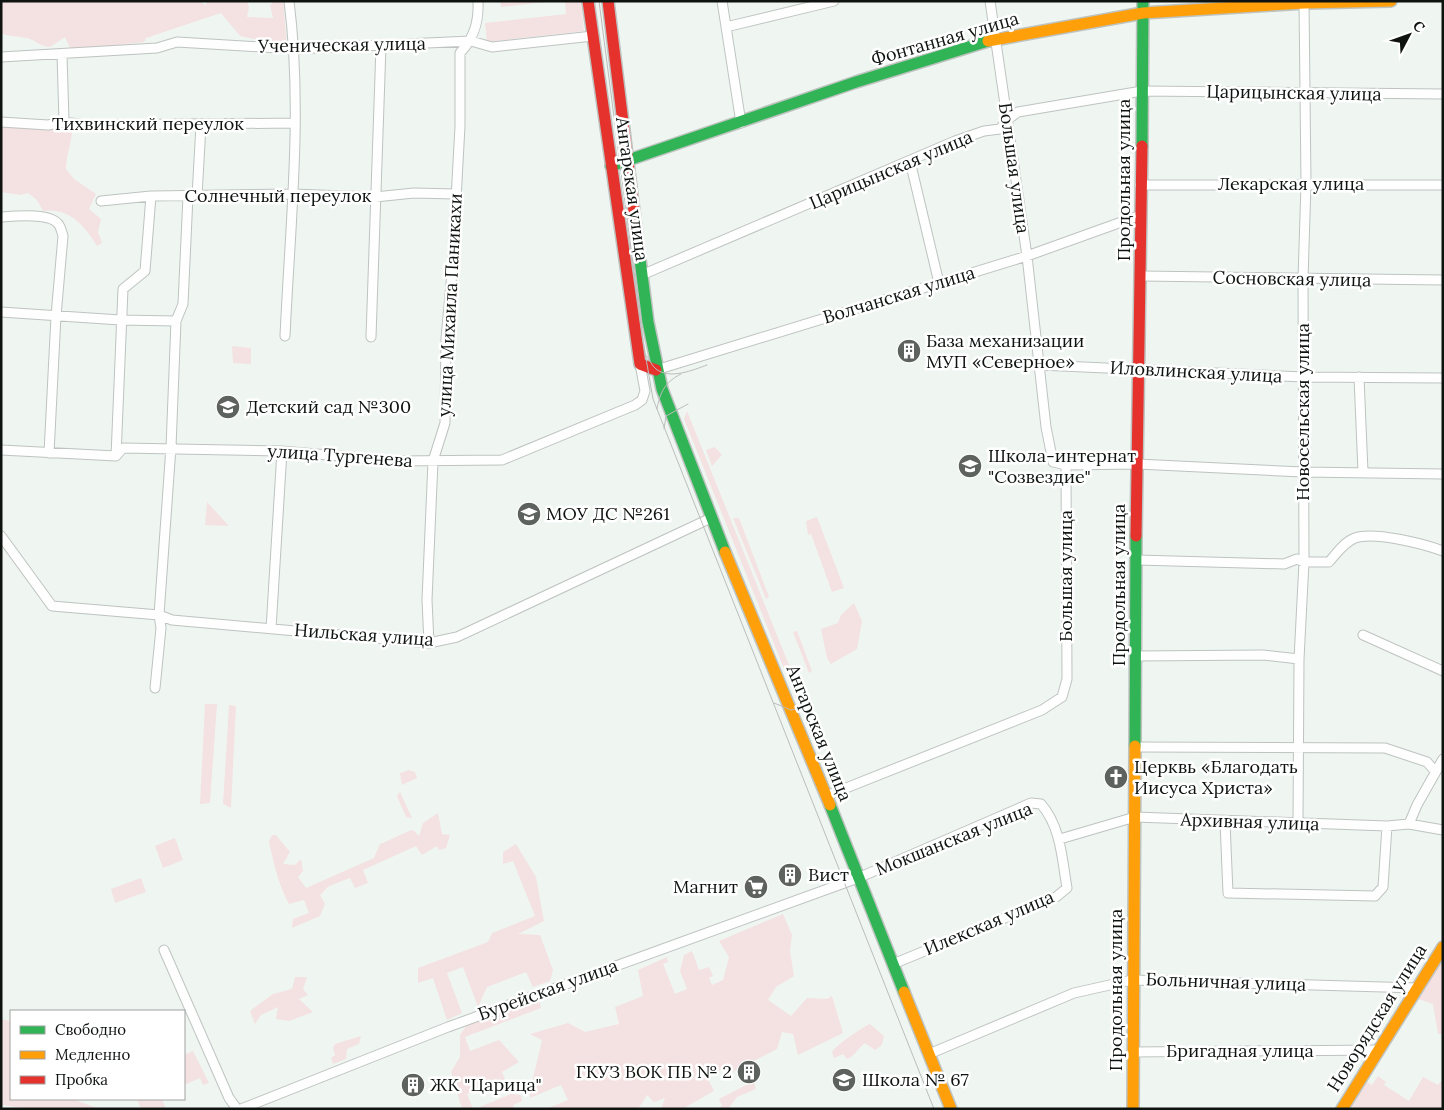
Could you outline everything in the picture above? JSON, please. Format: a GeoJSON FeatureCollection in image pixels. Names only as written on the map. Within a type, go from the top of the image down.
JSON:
{"type":"FeatureCollection","features":[{"type":"Feature","properties":{"kind":"main road","name":"Ангарская улица"},"geometry":{"type":"LineString","coordinates":[[588,1],[611,166],[646,368],[711,518],[826,796],[950,1109]]}},
{"type":"Feature","properties":{"kind":"main road","name":"Ангарская улица"},"geometry":{"type":"LineString","coordinates":[[608,1],[644,274],[648,322],[646,368]]}},
{"type":"Feature","properties":{"kind":"main road","name":"Продольная улица"},"geometry":{"type":"LineString","coordinates":[[1133,1109],[1132,980],[1136,747],[1137,368],[1141,276],[1140,185],[1143,1]]}},
{"type":"Feature","properties":{"kind":"main road","name":"Фонтанная улица"},"geometry":{"type":"LineString","coordinates":[[611,166],[856,82],[995,39],[1143,13],[1304,2],[1391,1]]}},
{"type":"Feature","properties":{"kind":"main road","name":"Новорядская улица"},"geometry":{"type":"LineString","coordinates":[[1345,1108],[1378,1050],[1443,946]]}},
{"type":"Feature","properties":{"kind":"street"},"geometry":{"type":"LineString","coordinates":[[285,336],[295,123],[295,50],[289,1]]}},
{"type":"Feature","properties":{"kind":"street","name":"улица Михаила Паникахи"},"geometry":{"type":"LineString","coordinates":[[429,643],[427,600],[433,461],[445,423],[446,338],[452,273],[460,126],[460,53],[471,40],[479,14],[478,1]]}},
{"type":"Feature","properties":{"kind":"street"},"geometry":{"type":"LineString","coordinates":[[722,1],[740,123]]}},
{"type":"Feature","properties":{"kind":"street"},"geometry":{"type":"LineString","coordinates":[[726,27],[834,1]]}},
{"type":"Feature","properties":{"kind":"street","name":"Большая улица"},"geometry":{"type":"LineString","coordinates":[[826,796],[1042,710],[1062,697],[1067,680],[1066,465],[1053,462],[1046,427],[1027,256],[990,1]]}},
{"type":"Feature","properties":{"kind":"street","name":"Новосельская улица"},"geometry":{"type":"LineString","coordinates":[[1298,824],[1299,659],[1304,562],[1303,279],[1306,93],[1304,2]]}},
{"type":"Feature","properties":{"kind":"street","name":"Ученическая улица"},"geometry":{"type":"LineString","coordinates":[[1,56],[157,48],[178,42],[295,50],[471,40],[492,48],[593,36]]}},
{"type":"Feature","properties":{"kind":"street"},"geometry":{"type":"LineString","coordinates":[[371,337],[381,46]]}},
{"type":"Feature","properties":{"kind":"street"},"geometry":{"type":"LineString","coordinates":[[62,54],[64,122]]}},
{"type":"Feature","properties":{"kind":"street","name":"Царицынская улица"},"geometry":{"type":"LineString","coordinates":[[644,274],[910,161],[984,131],[1000,129],[1007,120],[1018,112],[1142,91],[1443,94]]}},
{"type":"Feature","properties":{"kind":"street","name":"Тихвинский переулок"},"geometry":{"type":"LineString","coordinates":[[1,122],[48,125],[64,122],[86,125],[295,123]]}},
{"type":"Feature","properties":{"kind":"street"},"geometry":{"type":"LineString","coordinates":[[155,688],[162,628],[159,615],[171,447],[176,321],[183,304],[201,125]]}},
{"type":"Feature","properties":{"kind":"street"},"geometry":{"type":"LineString","coordinates":[[910,161],[939,283]]}},
{"type":"Feature","properties":{"kind":"street","name":"Лекарская улица"},"geometry":{"type":"LineString","coordinates":[[1140,185],[1443,185]]}},
{"type":"Feature","properties":{"kind":"street","name":"Солнечный переулок"},"geometry":{"type":"LineString","coordinates":[[101,200],[151,196],[292,194],[376,197],[414,193],[455,194]]}},
{"type":"Feature","properties":{"kind":"street"},"geometry":{"type":"LineString","coordinates":[[116,456],[122,289],[145,271],[151,196]]}},
{"type":"Feature","properties":{"kind":"street","name":"Волчанская улица"},"geometry":{"type":"LineString","coordinates":[[646,368],[1027,256],[1141,215]]}},
{"type":"Feature","properties":{"kind":"street"},"geometry":{"type":"LineString","coordinates":[[1,217],[43,216],[55,220],[63,236],[56,316],[49,453]]}},
{"type":"Feature","properties":{"kind":"street","name":"Сосновская улица"},"geometry":{"type":"LineString","coordinates":[[1141,276],[1443,280]]}},
{"type":"Feature","properties":{"kind":"street"},"geometry":{"type":"LineString","coordinates":[[1,312],[120,320],[176,321]]}},
{"type":"Feature","properties":{"kind":"street","name":"Иловлинская улица"},"geometry":{"type":"LineString","coordinates":[[1039,365],[1303,376],[1443,378]]}},
{"type":"Feature","properties":{"kind":"street","name":"улица Тургенева"},"geometry":{"type":"LineString","coordinates":[[1,450],[116,456],[123,448],[171,447],[282,452],[397,461],[502,460],[635,405],[642,400],[646,368]]}},
{"type":"Feature","properties":{"kind":"street"},"geometry":{"type":"LineString","coordinates":[[1359,377],[1363,472]]}},
{"type":"Feature","properties":{"kind":"street"},"geometry":{"type":"LineString","coordinates":[[271,629],[282,452]]}},
{"type":"Feature","properties":{"kind":"street"},"geometry":{"type":"LineString","coordinates":[[1066,465],[1137,464],[1303,472],[1443,474]]}},
{"type":"Feature","properties":{"kind":"street","name":"Нильская улица"},"geometry":{"type":"LineString","coordinates":[[1,536],[52,606],[159,615],[172,620],[429,643],[458,637],[711,518]]}},
{"type":"Feature","properties":{"kind":"street"},"geometry":{"type":"LineString","coordinates":[[1136,560],[1284,564],[1297,559],[1304,562],[1329,562],[1343,546],[1354,538],[1370,536],[1431,546],[1443,551]]}},
{"type":"Feature","properties":{"kind":"street"},"geometry":{"type":"LineString","coordinates":[[1363,635],[1443,671]]}},
{"type":"Feature","properties":{"kind":"street"},"geometry":{"type":"LineString","coordinates":[[1136,656],[1263,655],[1299,659]]}},
{"type":"Feature","properties":{"kind":"street"},"geometry":{"type":"LineString","coordinates":[[1136,747],[1299,746],[1386,748],[1427,762],[1434,770]]}},
{"type":"Feature","properties":{"kind":"street"},"geometry":{"type":"LineString","coordinates":[[1409,824],[1434,770],[1443,759]]}},
{"type":"Feature","properties":{"kind":"street","name":"Мокшанская улица"},"geometry":{"type":"LineString","coordinates":[[858,878],[1031,803],[1041,804],[1060,839]]}},
{"type":"Feature","properties":{"kind":"street","name":"Архивная улица"},"geometry":{"type":"LineString","coordinates":[[1060,839],[1135,817],[1298,824],[1387,826],[1409,824],[1443,830]]}},
{"type":"Feature","properties":{"kind":"street"},"geometry":{"type":"LineString","coordinates":[[1225,822],[1228,893],[1375,896],[1383,887],[1387,826]]}},
{"type":"Feature","properties":{"kind":"street","name":"Илекская улица"},"geometry":{"type":"LineString","coordinates":[[893,964],[1056,896],[1067,888],[1060,839]]}},
{"type":"Feature","properties":{"kind":"street","name":"Бурейская улица"},"geometry":{"type":"LineString","coordinates":[[164,950],[229,1098],[239,1109],[448,1027],[858,878]]}},
{"type":"Feature","properties":{"kind":"street","name":"Больничная улица"},"geometry":{"type":"LineString","coordinates":[[928,1054],[1074,993],[1132,980],[1418,988]]}},
{"type":"Feature","properties":{"kind":"street","name":"Бригадная улица"},"geometry":{"type":"LineString","coordinates":[[1132,1052],[1378,1050]]}},
{"type":"Feature","properties":{"kind":"shaded area"},"geometry":{"type":"Polygon","coordinates":[[[1,1],[199,1],[205,5],[209,1],[247,1],[249,7],[247,17],[273,18],[270,5],[275,1],[283,1],[287,46],[240,36],[221,13],[146,38],[144,42],[71,50],[65,37],[50,47],[27,38],[1,33],[1,1]]]}},
{"type":"Feature","properties":{"kind":"shaded area"},"geometry":{"type":"Polygon","coordinates":[[[500,1],[546,1],[546,2],[501,7],[500,1]]]}},
{"type":"Feature","properties":{"kind":"shaded area"},"geometry":{"type":"Polygon","coordinates":[[[565,1],[581,1],[584,31],[487,42],[485,23],[566,14],[565,1]]]}},
{"type":"Feature","properties":{"kind":"shaded area"},"geometry":{"type":"Polygon","coordinates":[[[1,122],[64,122],[72,132],[66,169],[74,179],[96,194],[89,209],[101,219],[98,232],[102,243],[97,246],[81,225],[68,215],[61,212],[43,211],[37,200],[28,193],[20,195],[1,192],[1,122]]]}},
{"type":"Feature","properties":{"kind":"shaded area"},"geometry":{"type":"Polygon","coordinates":[[[232,346],[251,348],[251,364],[233,363],[232,346]]]}},
{"type":"Feature","properties":{"kind":"shaded area"},"geometry":{"type":"Polygon","coordinates":[[[687,411],[805,705],[799,706],[684,419],[687,411]]]}},
{"type":"Feature","properties":{"kind":"shaded area"},"geometry":{"type":"Polygon","coordinates":[[[715,447],[722,455],[712,466],[706,450],[715,447]]]}},
{"type":"Feature","properties":{"kind":"shaded area"},"geometry":{"type":"Polygon","coordinates":[[[207,502],[229,526],[205,525],[207,502]]]}},
{"type":"Feature","properties":{"kind":"shaded area"},"geometry":{"type":"Polygon","coordinates":[[[817,517],[844,588],[832,592],[811,534],[808,535],[806,521],[817,517]]]}},
{"type":"Feature","properties":{"kind":"shaded area"},"geometry":{"type":"Polygon","coordinates":[[[733,518],[739,518],[769,597],[766,599],[733,518]]]}},
{"type":"Feature","properties":{"kind":"shaded area"},"geometry":{"type":"Polygon","coordinates":[[[854,603],[862,621],[857,649],[831,664],[827,658],[821,629],[838,623],[841,615],[854,603]]]}},
{"type":"Feature","properties":{"kind":"shaded area"},"geometry":{"type":"Polygon","coordinates":[[[797,631],[812,671],[809,673],[793,632],[797,631]]]}},
{"type":"Feature","properties":{"kind":"shaded area"},"geometry":{"type":"Polygon","coordinates":[[[205,704],[217,704],[210,803],[200,804],[205,704]]]}},
{"type":"Feature","properties":{"kind":"shaded area"},"geometry":{"type":"Polygon","coordinates":[[[229,705],[236,706],[231,808],[223,804],[229,705]]]}},
{"type":"Feature","properties":{"kind":"shaded area"},"geometry":{"type":"Polygon","coordinates":[[[409,770],[415,772],[417,778],[402,785],[400,773],[409,770]]]}},
{"type":"Feature","properties":{"kind":"shaded area"},"geometry":{"type":"Polygon","coordinates":[[[400,792],[412,818],[406,817],[397,796],[400,792]]]}},
{"type":"Feature","properties":{"kind":"shaded area"},"geometry":{"type":"Polygon","coordinates":[[[438,813],[442,834],[450,835],[446,848],[439,850],[437,846],[422,855],[416,846],[363,870],[368,883],[355,888],[350,878],[329,886],[320,895],[325,904],[320,916],[292,928],[293,919],[309,913],[304,900],[289,904],[285,896],[269,842],[272,835],[276,835],[290,852],[283,864],[295,865],[301,859],[303,871],[298,877],[306,888],[374,858],[380,844],[413,830],[419,836],[423,823],[438,813]]]}},
{"type":"Feature","properties":{"kind":"shaded area"},"geometry":{"type":"Polygon","coordinates":[[[175,838],[183,860],[163,868],[155,846],[175,838]]]}},
{"type":"Feature","properties":{"kind":"shaded area"},"geometry":{"type":"Polygon","coordinates":[[[516,844],[536,877],[544,921],[518,934],[540,935],[553,970],[550,981],[533,987],[526,972],[487,987],[478,1007],[463,967],[447,973],[462,1013],[447,1020],[433,978],[418,983],[418,968],[488,942],[492,933],[535,916],[513,861],[503,864],[503,852],[516,844]]]}},
{"type":"Feature","properties":{"kind":"shaded area"},"geometry":{"type":"Polygon","coordinates":[[[141,878],[146,892],[115,903],[111,889],[141,878]]]}},
{"type":"Feature","properties":{"kind":"shaded area"},"geometry":{"type":"Polygon","coordinates":[[[783,914],[792,935],[790,951],[794,976],[776,987],[768,1000],[791,1016],[807,998],[827,999],[832,996],[843,1033],[798,1055],[793,1034],[782,1032],[777,1049],[726,1075],[723,1069],[707,1077],[714,1091],[682,1109],[661,1109],[665,1098],[654,1102],[647,1095],[638,1109],[546,1109],[568,1100],[561,1085],[530,1098],[542,1040],[530,1034],[568,1023],[585,1032],[619,1024],[615,1007],[643,996],[638,970],[667,957],[668,962],[663,964],[675,994],[687,989],[680,971],[684,955],[692,951],[699,970],[709,967],[713,976],[709,978],[712,985],[723,980],[729,957],[719,941],[783,914]]]}},
{"type":"Feature","properties":{"kind":"shaded area"},"geometry":{"type":"Polygon","coordinates":[[[1443,958],[1443,1034],[1438,1034],[1433,1004],[1418,999],[1443,958]]]}},
{"type":"Feature","properties":{"kind":"shaded area"},"geometry":{"type":"Polygon","coordinates":[[[295,977],[307,977],[303,989],[308,995],[299,999],[313,1012],[289,1021],[276,1019],[278,1007],[261,1015],[255,1024],[250,1011],[273,994],[292,989],[295,977]]]}},
{"type":"Feature","properties":{"kind":"shaded area"},"geometry":{"type":"Polygon","coordinates":[[[539,1000],[541,1008],[465,1037],[470,1051],[499,1040],[519,1062],[502,1072],[505,1079],[467,1094],[473,1109],[462,1109],[451,1072],[460,1057],[460,1035],[466,1026],[539,1000]]]}},
{"type":"Feature","properties":{"kind":"shaded area"},"geometry":{"type":"Polygon","coordinates":[[[1,1019],[10,1021],[10,1100],[76,1100],[99,1109],[29,1109],[2,1105],[1,1019]]]}},
{"type":"Feature","properties":{"kind":"shaded area"},"geometry":{"type":"Polygon","coordinates":[[[870,1024],[884,1036],[882,1045],[875,1050],[865,1043],[850,1058],[847,1059],[843,1054],[834,1058],[832,1052],[834,1049],[850,1036],[870,1024]]]}},
{"type":"Feature","properties":{"kind":"shaded area"},"geometry":{"type":"Polygon","coordinates":[[[361,1036],[359,1044],[347,1049],[346,1059],[333,1064],[331,1058],[335,1055],[333,1048],[335,1044],[361,1036]]]}},
{"type":"Feature","properties":{"kind":"shaded area"},"geometry":{"type":"Polygon","coordinates":[[[193,1051],[209,1083],[203,1085],[200,1078],[185,1085],[185,1055],[193,1051]]]}},
{"type":"Feature","properties":{"kind":"shaded area"},"geometry":{"type":"Polygon","coordinates":[[[1378,1076],[1386,1082],[1384,1085],[1409,1101],[1423,1077],[1438,1085],[1443,1079],[1443,1109],[1354,1109],[1349,1105],[1365,1081],[1372,1085],[1378,1076]]]}},
{"type":"Feature","properties":{"kind":"shaded area"},"geometry":{"type":"Polygon","coordinates":[[[754,1081],[756,1089],[737,1097],[728,1109],[718,1109],[722,1106],[719,1099],[754,1081]]]}},
{"type":"Feature","properties":{"kind":"shaded area"},"geometry":{"type":"Polygon","coordinates":[[[511,1094],[521,1095],[522,1101],[513,1105],[514,1109],[475,1109],[511,1094]]]}},
{"type":"Feature","properties":{"kind":"shaded area"},"geometry":{"type":"Polygon","coordinates":[[[137,1100],[162,1100],[166,1109],[141,1109],[137,1100]]]}},
{"type":"Feature","properties":{"kind":"tram line"},"geometry":{"type":"LineString","coordinates":[[599,1],[643,341],[653,399],[934,1109]]}},
{"type":"Feature","properties":{"kind":"tram line"},"geometry":{"type":"LineString","coordinates":[[646,355],[656,369],[668,374],[682,373],[707,365]]}},
{"type":"Feature","properties":{"kind":"tram line"},"geometry":{"type":"LineString","coordinates":[[657,409],[664,388],[671,380],[681,374]]}},
{"type":"Feature","properties":{"kind":"tram line"},"geometry":{"type":"LineString","coordinates":[[664,429],[666,416],[688,404]]}},
{"type":"Feature","properties":{"kind":"tram line"},"geometry":{"type":"LineString","coordinates":[[774,703],[791,710],[809,706]]}},
{"type":"Feature","properties":{"kind":"traffic: fast"},"geometry":{"type":"LineString","coordinates":[[1142,146],[1143,1]]}},
{"type":"Feature","properties":{"kind":"traffic: fast"},"geometry":{"type":"LineString","coordinates":[[611,166],[856,82],[988,41]]}},
{"type":"Feature","properties":{"kind":"traffic: fast"},"geometry":{"type":"LineString","coordinates":[[637,236],[648,322],[662,389],[725,552]]}},
{"type":"Feature","properties":{"kind":"traffic: fast"},"geometry":{"type":"LineString","coordinates":[[1135,746],[1136,536]]}},
{"type":"Feature","properties":{"kind":"traffic: fast"},"geometry":{"type":"LineString","coordinates":[[830,805],[904,992]]}},
{"type":"Feature","properties":{"kind":"traffic: slow"},"geometry":{"type":"LineString","coordinates":[[988,41],[1143,13],[1304,3],[1391,1]]}},
{"type":"Feature","properties":{"kind":"traffic: slow"},"geometry":{"type":"LineString","coordinates":[[725,552],[830,805]]}},
{"type":"Feature","properties":{"kind":"traffic: slow"},"geometry":{"type":"LineString","coordinates":[[1133,1109],[1135,746]]}},
{"type":"Feature","properties":{"kind":"traffic: slow"},"geometry":{"type":"LineString","coordinates":[[1342,1109],[1443,947]]}},
{"type":"Feature","properties":{"kind":"traffic: slow"},"geometry":{"type":"LineString","coordinates":[[904,992],[951,1109]]}},
{"type":"Feature","properties":{"kind":"traffic: jam"},"geometry":{"type":"LineString","coordinates":[[588,1],[640,364],[656,370]]}},
{"type":"Feature","properties":{"kind":"traffic: jam"},"geometry":{"type":"LineString","coordinates":[[608,1],[637,236]]}},
{"type":"Feature","properties":{"kind":"traffic: jam"},"geometry":{"type":"LineString","coordinates":[[1136,536],[1142,146]]}},
{"type":"Feature","properties":{"kind":"place","name":"База механизации МУП «Северное»"},"geometry":{"type":"Point","coordinates":[909,351]}},
{"type":"Feature","properties":{"kind":"place","name":"Детский сад №300"},"geometry":{"type":"Point","coordinates":[228,407]}},
{"type":"Feature","properties":{"kind":"place","name":"Школа-интернат \"Созвездие\""},"geometry":{"type":"Point","coordinates":[970,466]}},
{"type":"Feature","properties":{"kind":"place","name":"МОУ ДС №261"},"geometry":{"type":"Point","coordinates":[529,514]}},
{"type":"Feature","properties":{"kind":"place","name":"Церквь «Благодать Иисуса Христа»"},"geometry":{"type":"Point","coordinates":[1116,777]}},
{"type":"Feature","properties":{"kind":"place","name":"Вист"},"geometry":{"type":"Point","coordinates":[790,875]}},
{"type":"Feature","properties":{"kind":"place","name":"Магнит"},"geometry":{"type":"Point","coordinates":[756,887]}},
{"type":"Feature","properties":{"kind":"place","name":"ГКУЗ ВОК ПБ № 2"},"geometry":{"type":"Point","coordinates":[749,1072]}},
{"type":"Feature","properties":{"kind":"place","name":"Школа № 67"},"geometry":{"type":"Point","coordinates":[844,1080]}},
{"type":"Feature","properties":{"kind":"place","name":"ЖК \"Царица\""},"geometry":{"type":"Point","coordinates":[413,1085]}}]}
